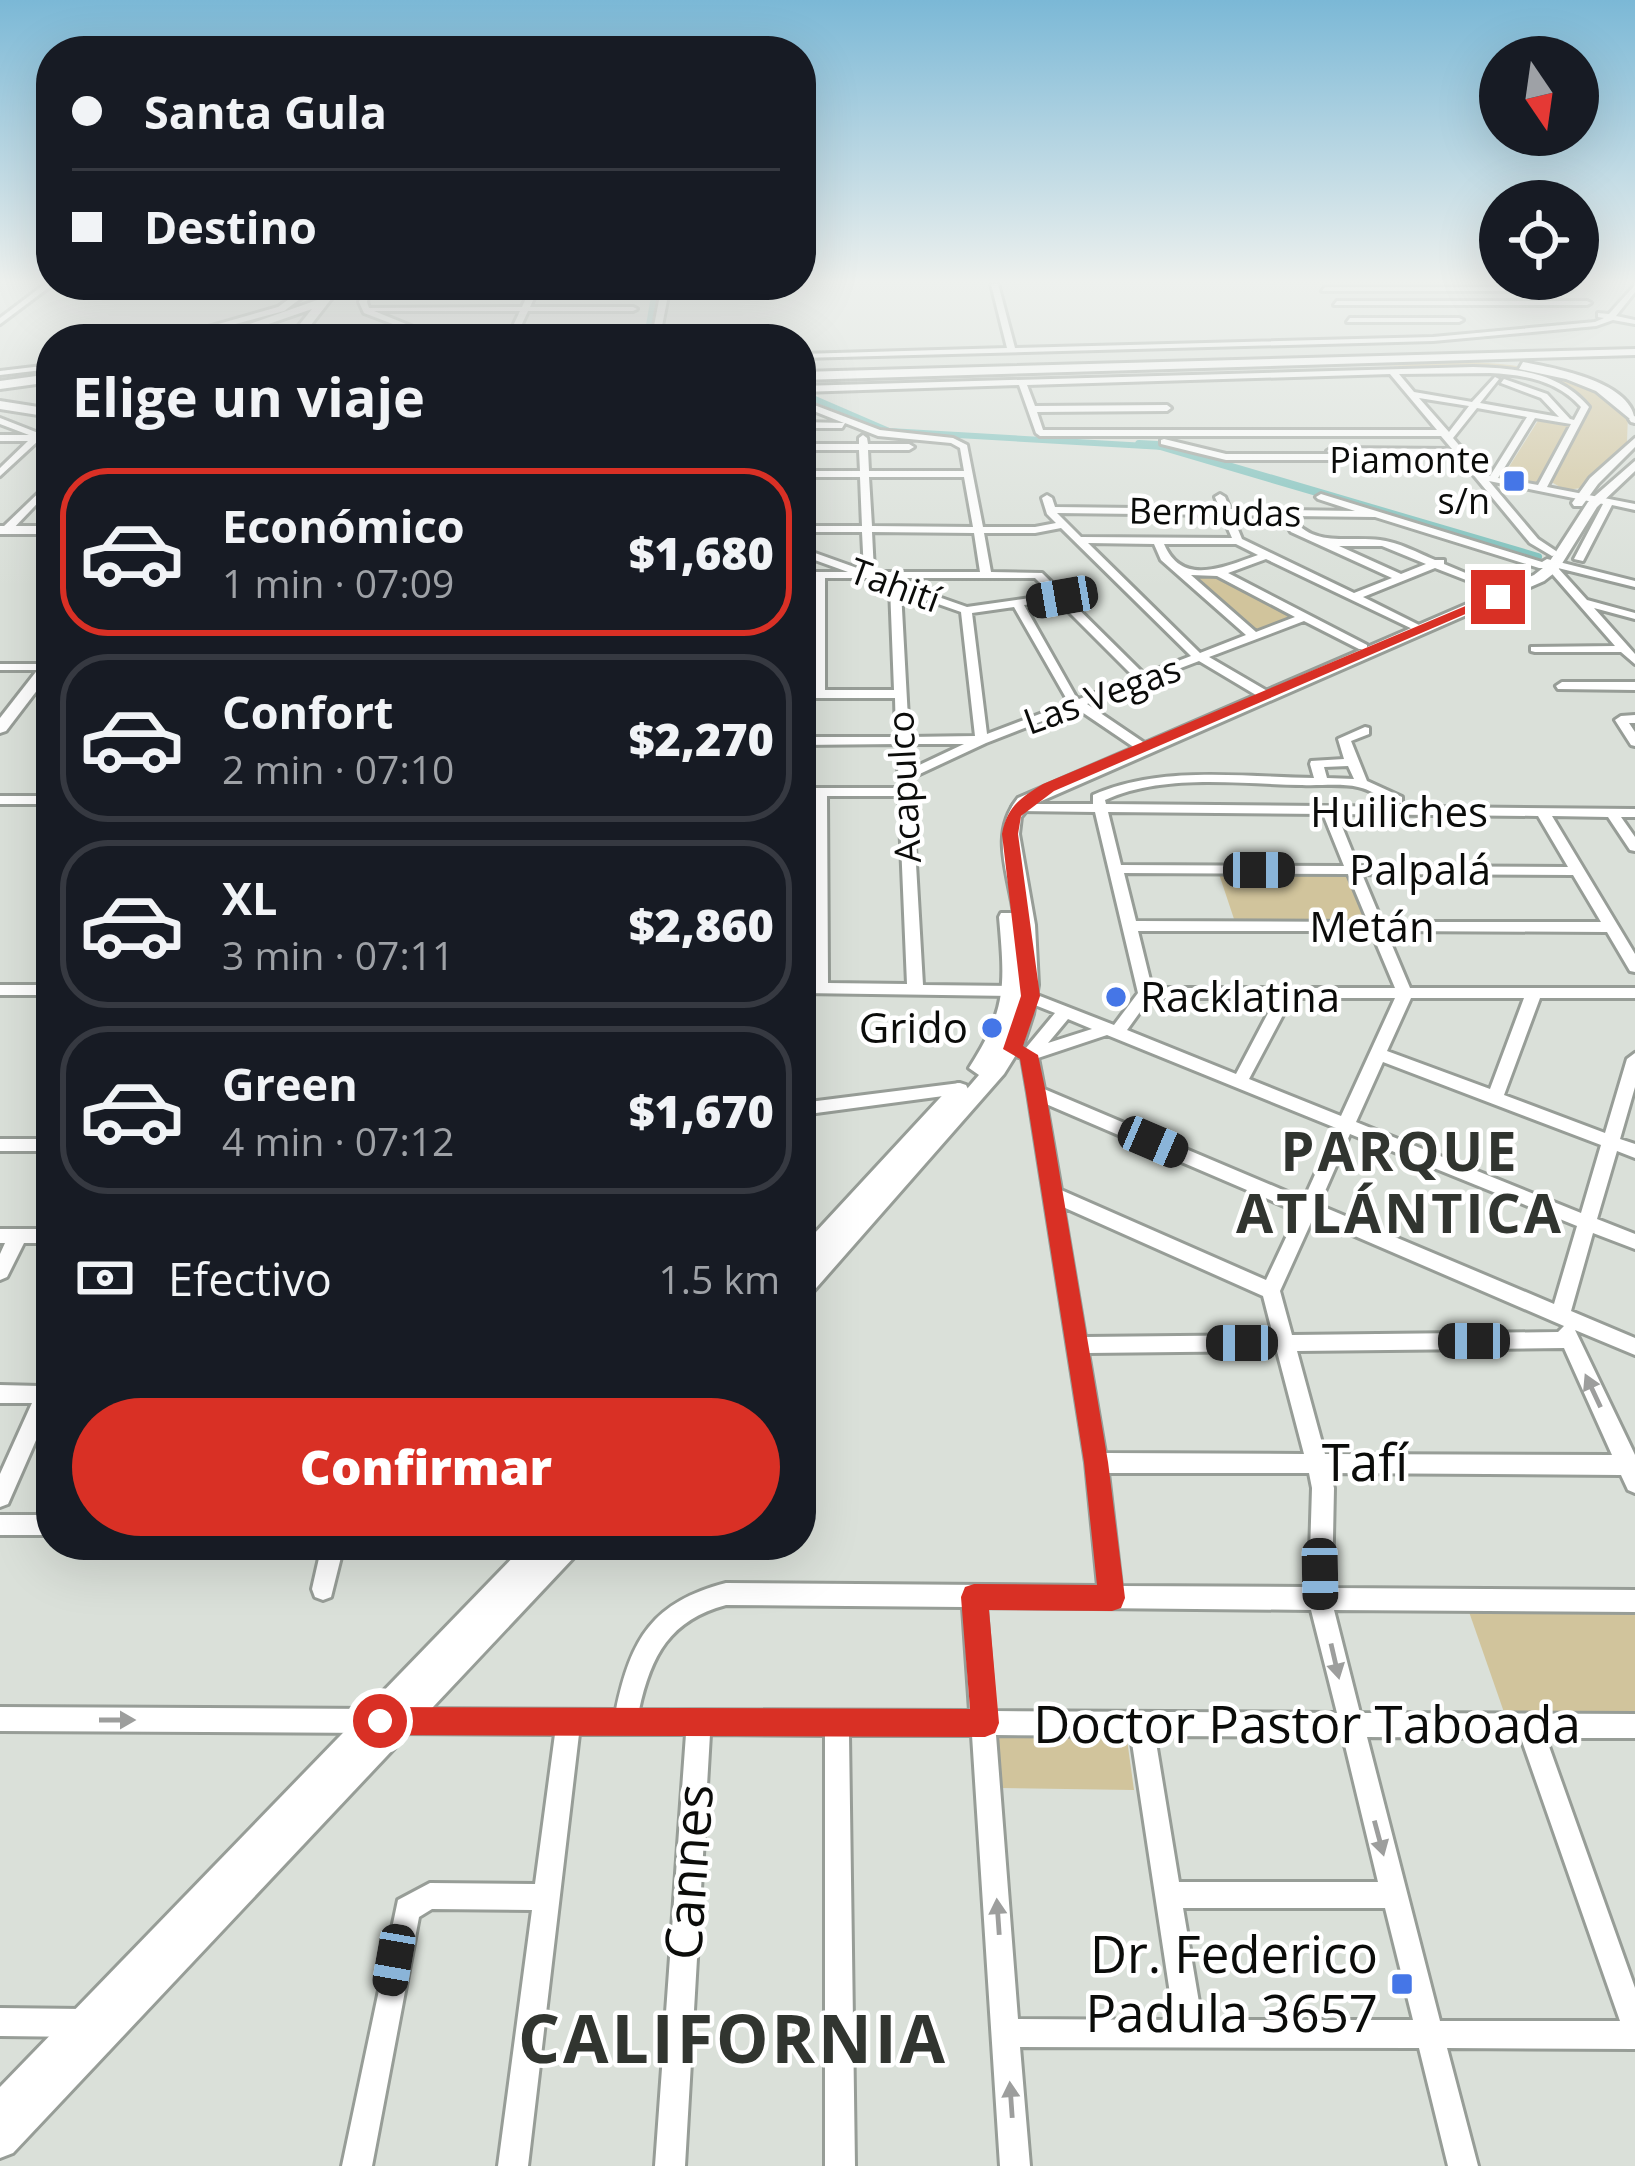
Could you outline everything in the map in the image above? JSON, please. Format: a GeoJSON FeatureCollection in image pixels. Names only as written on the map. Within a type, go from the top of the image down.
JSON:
{"type":"FeatureCollection","features":[{"type":"Feature","properties":{"kind":"highway"},"geometry":{"type":"LineString","coordinates":[[1588,385],[1625,404],[1635,420]]}},
{"type":"Feature","properties":{"kind":"highway"},"geometry":{"type":"LineString","coordinates":[[1620,385],[1628,388]]}},
{"type":"Feature","properties":{"kind":"highway"},"geometry":{"type":"LineString","coordinates":[[0,395],[36,394]]}},
{"type":"Feature","properties":{"kind":"highway"},"geometry":{"type":"LineString","coordinates":[[0,395],[36,394]]}},
{"type":"Feature","properties":{"kind":"main road"},"geometry":{"type":"LineString","coordinates":[[816,1247],[960,1089],[1003,1035],[1022,993],[999,835],[1003,811],[1029,787],[1535,580],[1635,441]]}},
{"type":"Feature","properties":{"kind":"main road"},"geometry":{"type":"LineString","coordinates":[[1596,499],[1635,465]]}},
{"type":"Feature","properties":{"kind":"main road"},"geometry":{"type":"LineString","coordinates":[[3,530],[36,530]]}},
{"type":"Feature","properties":{"kind":"main road"},"geometry":{"type":"LineString","coordinates":[[1262,693],[1502,590],[1551,561]]}},
{"type":"Feature","properties":{"kind":"main road"},"geometry":{"type":"LineString","coordinates":[[0,717],[36,676]]}},
{"type":"Feature","properties":{"kind":"main road"},"geometry":{"type":"LineString","coordinates":[[0,728],[36,679]]}},
{"type":"Feature","properties":{"kind":"main road"},"geometry":{"type":"LineString","coordinates":[[816,1272],[1021,1052],[1022,993],[1010,834],[1019,807],[1138,745]]}},
{"type":"Feature","properties":{"kind":"main road"},"geometry":{"type":"LineString","coordinates":[[0,2140],[392,1721],[531,1560]]}},
{"type":"Feature","properties":{"kind":"main road"},"geometry":{"type":"LineString","coordinates":[[0,2113],[552,1560]]}},
{"type":"Feature","properties":{"kind":"street"},"geometry":{"type":"LineString","coordinates":[[816,389],[925,385]]}},
{"type":"Feature","properties":{"kind":"street"},"geometry":{"type":"LineString","coordinates":[[1023,385],[1040,433],[1447,435],[1490,385]]}},
{"type":"Feature","properties":{"kind":"street"},"geometry":{"type":"LineString","coordinates":[[1100,385],[1111,409]]}},
{"type":"Feature","properties":{"kind":"street"},"geometry":{"type":"LineString","coordinates":[[1155,385],[1179,434]]}},
{"type":"Feature","properties":{"kind":"street"},"geometry":{"type":"LineString","coordinates":[[1405,385],[1460,452],[1488,477],[1534,541],[1635,662]]}},
{"type":"Feature","properties":{"kind":"street"},"geometry":{"type":"LineString","coordinates":[[1513,385],[1544,396],[1573,423]]}},
{"type":"Feature","properties":{"kind":"street"},"geometry":{"type":"LineString","coordinates":[[1542,487],[1573,423],[1585,410],[1582,401],[1551,385]]}},
{"type":"Feature","properties":{"kind":"street"},"geometry":{"type":"LineString","coordinates":[[1413,394],[1573,423]]}},
{"type":"Feature","properties":{"kind":"street"},"geometry":{"type":"LineString","coordinates":[[1031,409],[1167,408]]}},
{"type":"Feature","properties":{"kind":"street"},"geometry":{"type":"LineString","coordinates":[[816,409],[863,429],[953,441],[964,447]]}},
{"type":"Feature","properties":{"kind":"street"},"geometry":{"type":"LineString","coordinates":[[1488,477],[1533,414]]}},
{"type":"Feature","properties":{"kind":"street"},"geometry":{"type":"LineString","coordinates":[[0,422],[36,436]]}},
{"type":"Feature","properties":{"kind":"street"},"geometry":{"type":"LineString","coordinates":[[816,425],[850,424]]}},
{"type":"Feature","properties":{"kind":"street"},"geometry":{"type":"LineString","coordinates":[[863,429],[868,575]]}},
{"type":"Feature","properties":{"kind":"street"},"geometry":{"type":"LineString","coordinates":[[1321,433],[1336,458]]}},
{"type":"Feature","properties":{"kind":"street"},"geometry":{"type":"LineString","coordinates":[[1150,434],[1155,440],[1223,457],[1460,452]]}},
{"type":"Feature","properties":{"kind":"street"},"geometry":{"type":"LineString","coordinates":[[0,438],[36,439]]}},
{"type":"Feature","properties":{"kind":"street"},"geometry":{"type":"LineString","coordinates":[[0,473],[36,445]]}},
{"type":"Feature","properties":{"kind":"street"},"geometry":{"type":"LineString","coordinates":[[816,447],[964,447]]}},
{"type":"Feature","properties":{"kind":"street"},"geometry":{"type":"LineString","coordinates":[[964,447],[986,574]]}},
{"type":"Feature","properties":{"kind":"street"},"geometry":{"type":"LineString","coordinates":[[816,474],[969,474]]}},
{"type":"Feature","properties":{"kind":"street"},"geometry":{"type":"LineString","coordinates":[[1488,477],[1635,507]]}},
{"type":"Feature","properties":{"kind":"street"},"geometry":{"type":"LineString","coordinates":[[1322,496],[1635,584]]}},
{"type":"Feature","properties":{"kind":"street"},"geometry":{"type":"LineString","coordinates":[[1220,497],[1238,542]]}},
{"type":"Feature","properties":{"kind":"street"},"geometry":{"type":"LineString","coordinates":[[3,530],[36,498]]}},
{"type":"Feature","properties":{"kind":"street"},"geometry":{"type":"LineString","coordinates":[[1579,559],[1596,499]]}},
{"type":"Feature","properties":{"kind":"street","name":"Bermudas"},"geometry":{"type":"LineString","coordinates":[[1064,526],[1048,504],[1380,514]]}},
{"type":"Feature","properties":{"kind":"street"},"geometry":{"type":"LineString","coordinates":[[1284,513],[1295,530],[1401,578]]}},
{"type":"Feature","properties":{"kind":"street"},"geometry":{"type":"LineString","coordinates":[[1382,543],[1410,524]]}},
{"type":"Feature","properties":{"kind":"street"},"geometry":{"type":"LineString","coordinates":[[816,529],[1064,526],[1201,658],[1262,693]]}},
{"type":"Feature","properties":{"kind":"street"},"geometry":{"type":"LineString","coordinates":[[1079,540],[1238,542],[1417,628]]}},
{"type":"Feature","properties":{"kind":"street"},"geometry":{"type":"LineString","coordinates":[[1158,541],[1163,555],[1255,637]]}},
{"type":"Feature","properties":{"kind":"street"},"geometry":{"type":"LineString","coordinates":[[1323,543],[1382,543],[1502,590]]}},
{"type":"Feature","properties":{"kind":"street"},"geometry":{"type":"LineString","coordinates":[[1181,572],[1219,573],[1265,555]]}},
{"type":"Feature","properties":{"kind":"street","name":"Tahití"},"geometry":{"type":"LineString","coordinates":[[816,556],[966,610],[1062,597]]}},
{"type":"Feature","properties":{"kind":"street"},"geometry":{"type":"LineString","coordinates":[[1551,561],[1579,559],[1635,574]]}},
{"type":"Feature","properties":{"kind":"street"},"geometry":{"type":"LineString","coordinates":[[1354,597],[1440,562]]}},
{"type":"Feature","properties":{"kind":"street"},"geometry":{"type":"LineString","coordinates":[[1219,573],[1363,647]]}},
{"type":"Feature","properties":{"kind":"street"},"geometry":{"type":"LineString","coordinates":[[816,575],[1042,577],[1143,679]]}},
{"type":"Feature","properties":{"kind":"street"},"geometry":{"type":"LineString","coordinates":[[820,575],[819,694],[898,694]]}},
{"type":"Feature","properties":{"kind":"street","name":"Acapulco"},"geometry":{"type":"LineString","coordinates":[[895,585],[915,988]]}},
{"type":"Feature","properties":{"kind":"street"},"geometry":{"type":"LineString","coordinates":[[1587,603],[1635,616]]}},
{"type":"Feature","properties":{"kind":"street"},"geometry":{"type":"LineString","coordinates":[[1018,605],[1075,704],[1138,745]]}},
{"type":"Feature","properties":{"kind":"street"},"geometry":{"type":"LineString","coordinates":[[816,740],[982,740],[966,610]]}},
{"type":"Feature","properties":{"kind":"street","name":"Las Vegas"},"geometry":{"type":"LineString","coordinates":[[903,784],[982,740],[1304,617]]}},
{"type":"Feature","properties":{"kind":"street"},"geometry":{"type":"LineString","coordinates":[[1535,649],[1625,650]]}},
{"type":"Feature","properties":{"kind":"street"},"geometry":{"type":"LineString","coordinates":[[0,667],[36,664]]}},
{"type":"Feature","properties":{"kind":"street"},"geometry":{"type":"LineString","coordinates":[[1562,686],[1635,686]]}},
{"type":"Feature","properties":{"kind":"street"},"geometry":{"type":"LineString","coordinates":[[1635,719],[1621,720],[1635,742]]}},
{"type":"Feature","properties":{"kind":"street"},"geometry":{"type":"LineString","coordinates":[[1362,783],[1344,739],[1365,731]]}},
{"type":"Feature","properties":{"kind":"street"},"geometry":{"type":"LineString","coordinates":[[1322,782],[1316,764],[1352,762]]}},
{"type":"Feature","properties":{"kind":"street"},"geometry":{"type":"LineString","coordinates":[[1146,993],[1101,795],[1135,784],[1322,782],[1362,783],[1397,800]]}},
{"type":"Feature","properties":{"kind":"street"},"geometry":{"type":"LineString","coordinates":[[816,792],[903,784]]}},
{"type":"Feature","properties":{"kind":"street"},"geometry":{"type":"LineString","coordinates":[[820,792],[820,988]]}},
{"type":"Feature","properties":{"kind":"street"},"geometry":{"type":"LineString","coordinates":[[0,800],[36,800]]}},
{"type":"Feature","properties":{"kind":"street","name":"Huiliches"},"geometry":{"type":"LineString","coordinates":[[1019,807],[1635,813]]}},
{"type":"Feature","properties":{"kind":"street"},"geometry":{"type":"LineString","coordinates":[[1329,812],[1405,994],[1271,1291],[1324,1502],[1320,1600],[1463,2166]]}},
{"type":"Feature","properties":{"kind":"street"},"geometry":{"type":"LineString","coordinates":[[1543,813],[1635,967]]}},
{"type":"Feature","properties":{"kind":"street"},"geometry":{"type":"LineString","coordinates":[[1612,813],[1635,847]]}},
{"type":"Feature","properties":{"kind":"street","name":"Palpalá"},"geometry":{"type":"LineString","coordinates":[[1118,869],[1578,871]]}},
{"type":"Feature","properties":{"kind":"street","name":"Metán"},"geometry":{"type":"LineString","coordinates":[[1132,926],[1612,927]]}},
{"type":"Feature","properties":{"kind":"street"},"geometry":{"type":"LineString","coordinates":[[816,988],[1022,993],[1635,1242]]}},
{"type":"Feature","properties":{"kind":"street"},"geometry":{"type":"LineString","coordinates":[[0,990],[36,990]]}},
{"type":"Feature","properties":{"kind":"street"},"geometry":{"type":"LineString","coordinates":[[1021,1052],[1111,1032],[1146,993],[1635,993]]}},
{"type":"Feature","properties":{"kind":"street"},"geometry":{"type":"LineString","coordinates":[[1239,1083],[1287,993]]}},
{"type":"Feature","properties":{"kind":"street"},"geometry":{"type":"LineString","coordinates":[[1495,1097],[1534,993]]}},
{"type":"Feature","properties":{"kind":"street"},"geometry":{"type":"LineString","coordinates":[[1021,1052],[1063,1013]]}},
{"type":"Feature","properties":{"kind":"street"},"geometry":{"type":"LineString","coordinates":[[1021,1052],[1036,1093],[1054,1195],[1112,1598]]}},
{"type":"Feature","properties":{"kind":"street"},"geometry":{"type":"LineString","coordinates":[[1379,1054],[1635,1151]]}},
{"type":"Feature","properties":{"kind":"street"},"geometry":{"type":"LineString","coordinates":[[1632,1471],[1560,1315],[1635,1060]]}},
{"type":"Feature","properties":{"kind":"street"},"geometry":{"type":"LineString","coordinates":[[816,1107],[960,1089]]}},
{"type":"Feature","properties":{"kind":"street"},"geometry":{"type":"LineString","coordinates":[[1036,1093],[1635,1347]]}},
{"type":"Feature","properties":{"kind":"street"},"geometry":{"type":"LineString","coordinates":[[891,1097],[911,1102],[922,1130]]}},
{"type":"Feature","properties":{"kind":"street"},"geometry":{"type":"LineString","coordinates":[[0,1145],[36,1145]]}},
{"type":"Feature","properties":{"kind":"street"},"geometry":{"type":"LineString","coordinates":[[1054,1195],[1271,1291]]}},
{"type":"Feature","properties":{"kind":"street"},"geometry":{"type":"LineString","coordinates":[[0,1272],[9,1236]]}},
{"type":"Feature","properties":{"kind":"street"},"geometry":{"type":"LineString","coordinates":[[1077,1345],[1570,1340]]}},
{"type":"Feature","properties":{"kind":"street"},"geometry":{"type":"LineString","coordinates":[[0,1394],[36,1393]]}},
{"type":"Feature","properties":{"kind":"street"},"geometry":{"type":"LineString","coordinates":[[0,1497],[36,1420]]}},
{"type":"Feature","properties":{"kind":"street","name":"Tafí"},"geometry":{"type":"LineString","coordinates":[[1096,1462],[1316,1462],[1632,1471]]}},
{"type":"Feature","properties":{"kind":"street"},"geometry":{"type":"LineString","coordinates":[[0,1525],[36,1525]]}},
{"type":"Feature","properties":{"kind":"street"},"geometry":{"type":"LineString","coordinates":[[323,1589],[330,1560]]}},
{"type":"Feature","properties":{"kind":"street"},"geometry":{"type":"LineString","coordinates":[[974,1597],[1016,2166]]}},
{"type":"Feature","properties":{"kind":"street"},"geometry":{"type":"LineString","coordinates":[[626,1722],[634,1676],[652,1635],[705,1598],[1635,1601]]}},
{"type":"Feature","properties":{"kind":"street","name":"Doctor Pastor Taboada"},"geometry":{"type":"LineString","coordinates":[[0,1719],[1635,1726]]}},
{"type":"Feature","properties":{"kind":"street"},"geometry":{"type":"LineString","coordinates":[[513,2166],[568,1722]]}},
{"type":"Feature","properties":{"kind":"street","name":"Cannes"},"geometry":{"type":"LineString","coordinates":[[670,2166],[698,1722]]}},
{"type":"Feature","properties":{"kind":"street"},"geometry":{"type":"LineString","coordinates":[[837,1723],[840,2166]]}},
{"type":"Feature","properties":{"kind":"street"},"geometry":{"type":"LineString","coordinates":[[1141,1724],[1190,2033]]}},
{"type":"Feature","properties":{"kind":"street"},"geometry":{"type":"LineString","coordinates":[[1006,2033],[1635,2031],[1528,1725]]}},
{"type":"Feature","properties":{"kind":"street"},"geometry":{"type":"LineString","coordinates":[[1167,1895],[1394,1895]]}},
{"type":"Feature","properties":{"kind":"street"},"geometry":{"type":"LineString","coordinates":[[357,2166],[402,1919],[417,1900],[430,1896],[546,1897]]}},
{"type":"Feature","properties":{"kind":"street"},"geometry":{"type":"LineString","coordinates":[[0,2022],[90,2023]]}},
{"type":"Feature","properties":{"kind":"shaded area"},"geometry":{"type":"Polygon","coordinates":[[[1553,385],[1585,385],[1628,414],[1627,442],[1582,488],[1565,490],[1548,480],[1588,411],[1573,392],[1553,385]]]}},
{"type":"Feature","properties":{"kind":"shaded area"},"geometry":{"type":"Polygon","coordinates":[[[1539,419],[1574,425],[1536,484],[1502,478],[1539,419]]]}},
{"type":"Feature","properties":{"kind":"shaded area"},"geometry":{"type":"Polygon","coordinates":[[[1189,574],[1218,575],[1299,617],[1257,635],[1189,574]]]}},
{"type":"Feature","properties":{"kind":"shaded area"},"geometry":{"type":"Polygon","coordinates":[[[1218,871],[1352,872],[1373,925],[1236,925],[1218,871]]]}},
{"type":"Feature","properties":{"kind":"shaded area"},"geometry":{"type":"Polygon","coordinates":[[[1635,1607],[1635,1720],[1506,1718],[1468,1609],[1635,1607]]]}},
{"type":"Feature","properties":{"kind":"shaded area"},"geometry":{"type":"Polygon","coordinates":[[[994,1730],[1126,1732],[1134,1790],[998,1788],[994,1730]]]}},
{"type":"Feature","properties":{"kind":"waterway"},"geometry":{"type":"LineString","coordinates":[[816,399],[889,431],[1164,447]]}},
{"type":"Feature","properties":{"kind":"waterway"},"geometry":{"type":"LineString","coordinates":[[1139,444],[1164,447]]}},
{"type":"Feature","properties":{"kind":"waterway"},"geometry":{"type":"LineString","coordinates":[[1164,447],[1538,557]]}},
{"type":"Feature","properties":{"kind":"place","name":"Piamonte s/n"},"geometry":{"type":"Point","coordinates":[1514,481]}},
{"type":"Feature","properties":{"kind":"place","name":"Racklatina"},"geometry":{"type":"Point","coordinates":[1116,997]}},
{"type":"Feature","properties":{"kind":"place","name":"Grido"},"geometry":{"type":"Point","coordinates":[992,1028]}},
{"type":"Feature","properties":{"kind":"place","name":"Dr. Federico Padula 3657"},"geometry":{"type":"Point","coordinates":[1402,1984]}},
{"type":"Feature","properties":{"kind":"district","name":"PARQUE ATLÁNTICA"},"geometry":{"type":"Point","coordinates":[1400,1183]}},
{"type":"Feature","properties":{"kind":"district","name":"CALIFORNIA"},"geometry":{"type":"Point","coordinates":[733,2040]}},
{"type":"Feature","properties":{"kind":"route"},"geometry":{"type":"LineString","coordinates":[[380,1721],[985,1723],[974,1597],[1112,1598],[1096,1462],[1036,1093],[1029,1055],[1012,1049],[1022,1031],[1030,996],[1010,834],[1013,816],[1024,802],[1048,788],[1498,597]]}}]}
